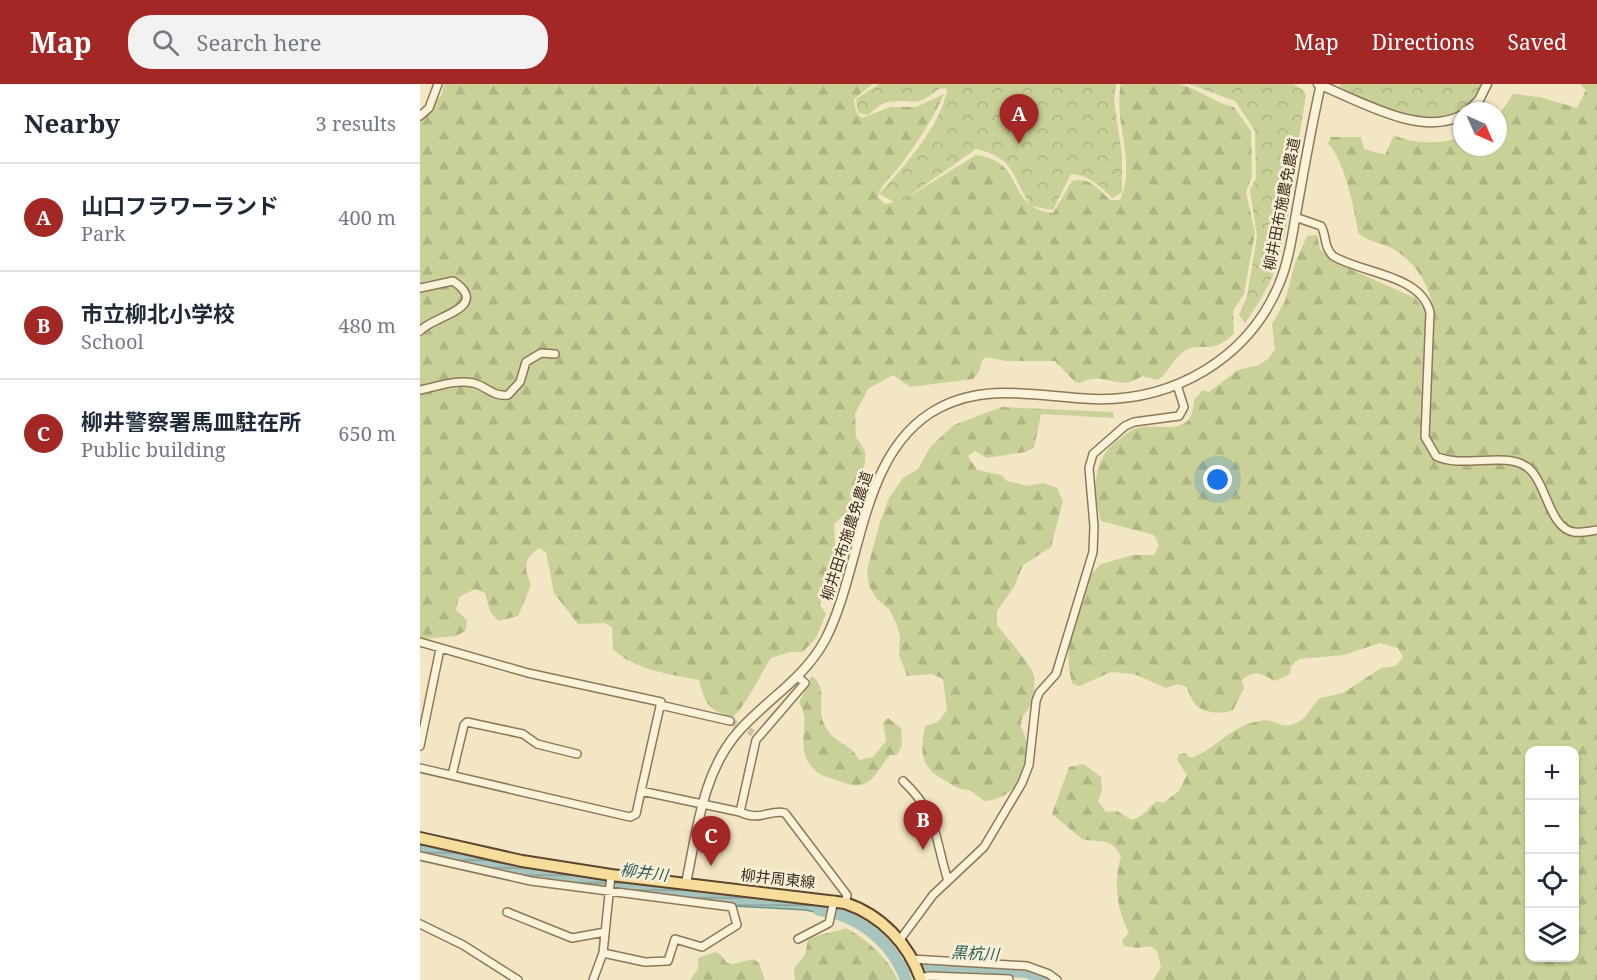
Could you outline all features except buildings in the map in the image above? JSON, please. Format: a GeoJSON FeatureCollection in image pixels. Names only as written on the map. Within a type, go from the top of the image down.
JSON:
{"type":"FeatureCollection","features":[{"type":"Feature","properties":{"kind":"main road","name":"柳井周東線"},"geometry":{"type":"LineString","coordinates":[[420,837],[522,861],[611,877],[686,883],[837,902],[873,916],[899,941],[913,960],[920,977]]}},
{"type":"Feature","properties":{"kind":"street"},"geometry":{"type":"LineString","coordinates":[[420,116],[429,108],[438,84]]}},
{"type":"Feature","properties":{"kind":"street"},"geometry":{"type":"LineString","coordinates":[[1477,102],[1487,84]]}},
{"type":"Feature","properties":{"kind":"street"},"geometry":{"type":"LineString","coordinates":[[1320,85],[1422,123],[1443,123],[1453,119]]}},
{"type":"Feature","properties":{"kind":"street","name":"柳井田布施農免農道"},"geometry":{"type":"LineString","coordinates":[[686,883],[703,804],[715,769],[734,738],[813,660],[832,624],[886,461],[901,439],[924,417],[948,403],[982,393],[1122,399],[1177,386],[1224,358],[1257,323],[1280,282],[1289,251],[1320,85]]}},
{"type":"Feature","properties":{"kind":"street"},"geometry":{"type":"LineString","coordinates":[[1295,217],[1321,226],[1324,231],[1325,244],[1333,256],[1413,288],[1427,302],[1430,312],[1425,437],[1436,456],[1459,461],[1505,461],[1523,464],[1536,477],[1558,522],[1566,530],[1574,532],[1597,530]]}},
{"type":"Feature","properties":{"kind":"street"},"geometry":{"type":"LineString","coordinates":[[420,288],[453,281],[461,287],[466,296],[465,303],[456,313],[436,318],[420,331]]}},
{"type":"Feature","properties":{"kind":"street"},"geometry":{"type":"LineString","coordinates":[[420,390],[454,383],[474,383],[496,397],[508,395],[520,382],[526,362],[542,353],[555,354]]}},
{"type":"Feature","properties":{"kind":"street"},"geometry":{"type":"LineString","coordinates":[[899,941],[933,895],[984,847],[1028,772],[1036,701],[1039,693],[1056,675],[1093,552],[1095,526],[1089,468],[1093,454],[1125,426],[1134,422],[1179,416],[1184,407],[1177,386]]}},
{"type":"Feature","properties":{"kind":"street"},"geometry":{"type":"LineString","coordinates":[[420,642],[528,673],[661,702],[636,814],[630,817],[420,768]]}},
{"type":"Feature","properties":{"kind":"street"},"geometry":{"type":"LineString","coordinates":[[420,746],[441,649]]}},
{"type":"Feature","properties":{"kind":"street"},"geometry":{"type":"LineString","coordinates":[[740,812],[756,734],[805,683],[798,677]]}},
{"type":"Feature","properties":{"kind":"street"},"geometry":{"type":"LineString","coordinates":[[660,705],[730,721]]}},
{"type":"Feature","properties":{"kind":"street"},"geometry":{"type":"LineString","coordinates":[[452,775],[464,725],[467,722],[523,734],[537,744],[577,754]]}},
{"type":"Feature","properties":{"kind":"street"},"geometry":{"type":"LineString","coordinates":[[903,781],[922,799],[928,809],[948,881]]}},
{"type":"Feature","properties":{"kind":"street"},"geometry":{"type":"LineString","coordinates":[[641,791],[762,818],[780,812],[785,813],[847,895],[837,902],[831,919],[824,927],[798,939]]}},
{"type":"Feature","properties":{"kind":"street"},"geometry":{"type":"LineString","coordinates":[[420,856],[531,881],[732,907],[737,925],[702,947],[675,939],[668,961],[645,962],[603,953]]}},
{"type":"Feature","properties":{"kind":"street"},"geometry":{"type":"LineString","coordinates":[[593,980],[603,953],[611,877]]}},
{"type":"Feature","properties":{"kind":"street"},"geometry":{"type":"LineString","coordinates":[[507,912],[572,938],[605,932]]}},
{"type":"Feature","properties":{"kind":"street"},"geometry":{"type":"LineString","coordinates":[[420,924],[463,945],[518,980]]}},
{"type":"Feature","properties":{"kind":"street"},"geometry":{"type":"LineString","coordinates":[[913,960],[1027,966],[1049,974],[1057,980]]}},
{"type":"Feature","properties":{"kind":"street"},"geometry":{"type":"LineString","coordinates":[[920,977],[1009,979]]}},
{"type":"Feature","properties":{"kind":"green space"},"geometry":{"type":"Polygon","coordinates":[[[444,84],[873,84],[854,99],[856,112],[862,118],[890,107],[916,107],[944,94],[924,131],[900,166],[884,184],[878,197],[885,204],[905,199],[976,155],[992,159],[1003,166],[1028,203],[1038,209],[1053,213],[1072,181],[1084,180],[1098,188],[1110,200],[1120,200],[1125,185],[1126,171],[1119,99],[1121,84],[1186,86],[1234,107],[1251,131],[1252,176],[1246,192],[1255,233],[1244,294],[1233,311],[1234,333],[1219,344],[1195,347],[1183,352],[1158,380],[1142,376],[1125,383],[1090,379],[1080,383],[1075,382],[1055,361],[1005,361],[987,357],[982,360],[979,372],[973,379],[910,387],[893,375],[868,389],[855,414],[856,437],[865,451],[865,463],[849,510],[834,524],[836,561],[823,583],[820,605],[826,614],[816,638],[803,652],[790,652],[771,658],[747,698],[732,717],[718,712],[709,704],[699,680],[653,670],[622,656],[613,649],[612,627],[604,623],[578,624],[554,593],[546,552],[539,548],[530,556],[526,564],[531,585],[518,616],[498,621],[490,611],[485,593],[475,589],[459,597],[456,610],[467,620],[466,630],[457,636],[420,639],[420,121],[442,94],[444,84]]]}},
{"type":"Feature","properties":{"kind":"green space"},"geometry":{"type":"Polygon","coordinates":[[[879,84],[1116,84],[1114,100],[1122,156],[1122,192],[1112,198],[1094,182],[1071,174],[1053,210],[1031,206],[1006,163],[989,153],[976,149],[898,204],[879,194],[910,159],[930,131],[944,102],[947,89],[940,88],[919,101],[885,103],[868,115],[858,113],[856,99],[879,84]]]}},
{"type":"Feature","properties":{"kind":"green space"},"geometry":{"type":"Polygon","coordinates":[[[1189,84],[1293,84],[1303,90],[1306,95],[1294,168],[1288,176],[1288,216],[1282,247],[1268,286],[1245,323],[1239,315],[1247,296],[1257,237],[1250,190],[1256,178],[1255,131],[1235,101],[1189,84]]]}},
{"type":"Feature","properties":{"kind":"green space"},"geometry":{"type":"Polygon","coordinates":[[[1340,84],[1483,84],[1469,102],[1453,102],[1453,112],[1435,118],[1398,113],[1340,87],[1340,84]]]}},
{"type":"Feature","properties":{"kind":"green space"},"geometry":{"type":"Polygon","coordinates":[[[1580,84],[1597,84],[1597,980],[1153,980],[1161,967],[1157,951],[1150,946],[1138,948],[1124,946],[1122,940],[1129,933],[1119,905],[1117,876],[1121,857],[1118,851],[1114,846],[1105,842],[1082,839],[1052,814],[1069,767],[1084,764],[1101,777],[1102,791],[1098,801],[1106,812],[1117,811],[1132,820],[1143,814],[1157,801],[1163,803],[1179,791],[1187,775],[1177,760],[1179,754],[1185,753],[1191,758],[1208,750],[1240,728],[1259,721],[1292,725],[1305,717],[1320,698],[1343,693],[1381,668],[1396,666],[1403,657],[1398,648],[1380,643],[1344,655],[1299,659],[1291,666],[1290,674],[1275,681],[1255,674],[1242,680],[1244,688],[1233,710],[1223,713],[1201,709],[1192,699],[1187,687],[1178,684],[1166,688],[1134,674],[1111,672],[1080,686],[1073,684],[1069,671],[1070,642],[1077,613],[1092,573],[1101,564],[1133,555],[1154,555],[1159,545],[1154,535],[1101,521],[1096,486],[1104,454],[1111,446],[1137,428],[1182,425],[1192,412],[1194,400],[1203,390],[1209,392],[1238,370],[1259,365],[1269,358],[1275,349],[1272,324],[1285,301],[1295,263],[1307,236],[1317,235],[1320,249],[1332,261],[1415,298],[1423,308],[1433,307],[1420,274],[1408,260],[1393,249],[1358,233],[1344,173],[1334,151],[1328,144],[1331,137],[1361,137],[1364,149],[1385,155],[1394,135],[1428,142],[1453,139],[1453,156],[1507,156],[1507,103],[1513,94],[1540,97],[1577,108],[1586,90],[1580,84]]]}},
{"type":"Feature","properties":{"kind":"green space"},"geometry":{"type":"Polygon","coordinates":[[[1002,407],[1113,412],[1114,418],[1041,414],[1034,448],[1025,452],[987,458],[975,451],[968,456],[977,470],[1001,475],[1007,481],[1027,486],[1043,483],[1057,488],[1063,501],[1051,547],[1023,565],[1014,587],[997,611],[997,625],[1029,666],[1034,676],[1034,686],[1030,706],[1021,721],[1026,752],[1021,773],[1012,789],[995,799],[984,801],[970,790],[956,787],[936,775],[926,764],[922,751],[925,726],[938,722],[947,710],[943,679],[932,674],[907,676],[899,655],[900,636],[896,623],[889,609],[877,599],[869,586],[867,570],[889,498],[903,478],[918,469],[931,446],[954,425],[1002,407]]]}},
{"type":"Feature","properties":{"kind":"green space"},"geometry":{"type":"Polygon","coordinates":[[[812,676],[820,687],[824,724],[832,736],[851,749],[859,760],[873,757],[886,741],[883,722],[888,718],[901,728],[902,745],[897,755],[890,755],[875,775],[865,783],[850,784],[825,776],[817,772],[805,755],[804,719],[799,703],[812,676]]]}},
{"type":"Feature","properties":{"kind":"green space"},"geometry":{"type":"Polygon","coordinates":[[[846,928],[876,950],[898,980],[795,980],[794,968],[805,955],[808,940],[846,928]]]}},
{"type":"Feature","properties":{"kind":"green space"},"geometry":{"type":"Polygon","coordinates":[[[715,952],[720,954],[727,963],[734,964],[753,959],[759,963],[765,980],[690,980],[698,969],[698,958],[715,952]]]}},
{"type":"Feature","properties":{"kind":"water"},"geometry":{"type":"Polygon","coordinates":[[[420,844],[500,863],[605,879],[829,907],[828,915],[806,910],[734,906],[533,878],[420,854],[420,844]]]}},
{"type":"Feature","properties":{"kind":"waterway","name":"柳井川"},"geometry":{"type":"LineString","coordinates":[[819,910],[847,917],[872,933],[892,954],[906,980]]}},
{"type":"Feature","properties":{"kind":"waterway","name":"黒杭川"},"geometry":{"type":"LineString","coordinates":[[905,966],[1026,972],[1046,980]]}},
{"type":"Feature","properties":{"kind":"tunnel"},"geometry":{"type":"LineString","coordinates":[[730,721],[753,733]]}},
{"type":"Feature","properties":{"kind":"place","name":"山口フラワーランド"},"geometry":{"type":"Point","coordinates":[1019,144]}},
{"type":"Feature","properties":{"kind":"place","name":"市立柳北小学校"},"geometry":{"type":"Point","coordinates":[923,850]}},
{"type":"Feature","properties":{"kind":"place","name":"柳井警察署馬皿駐在所"},"geometry":{"type":"Point","coordinates":[711,866]}}]}
